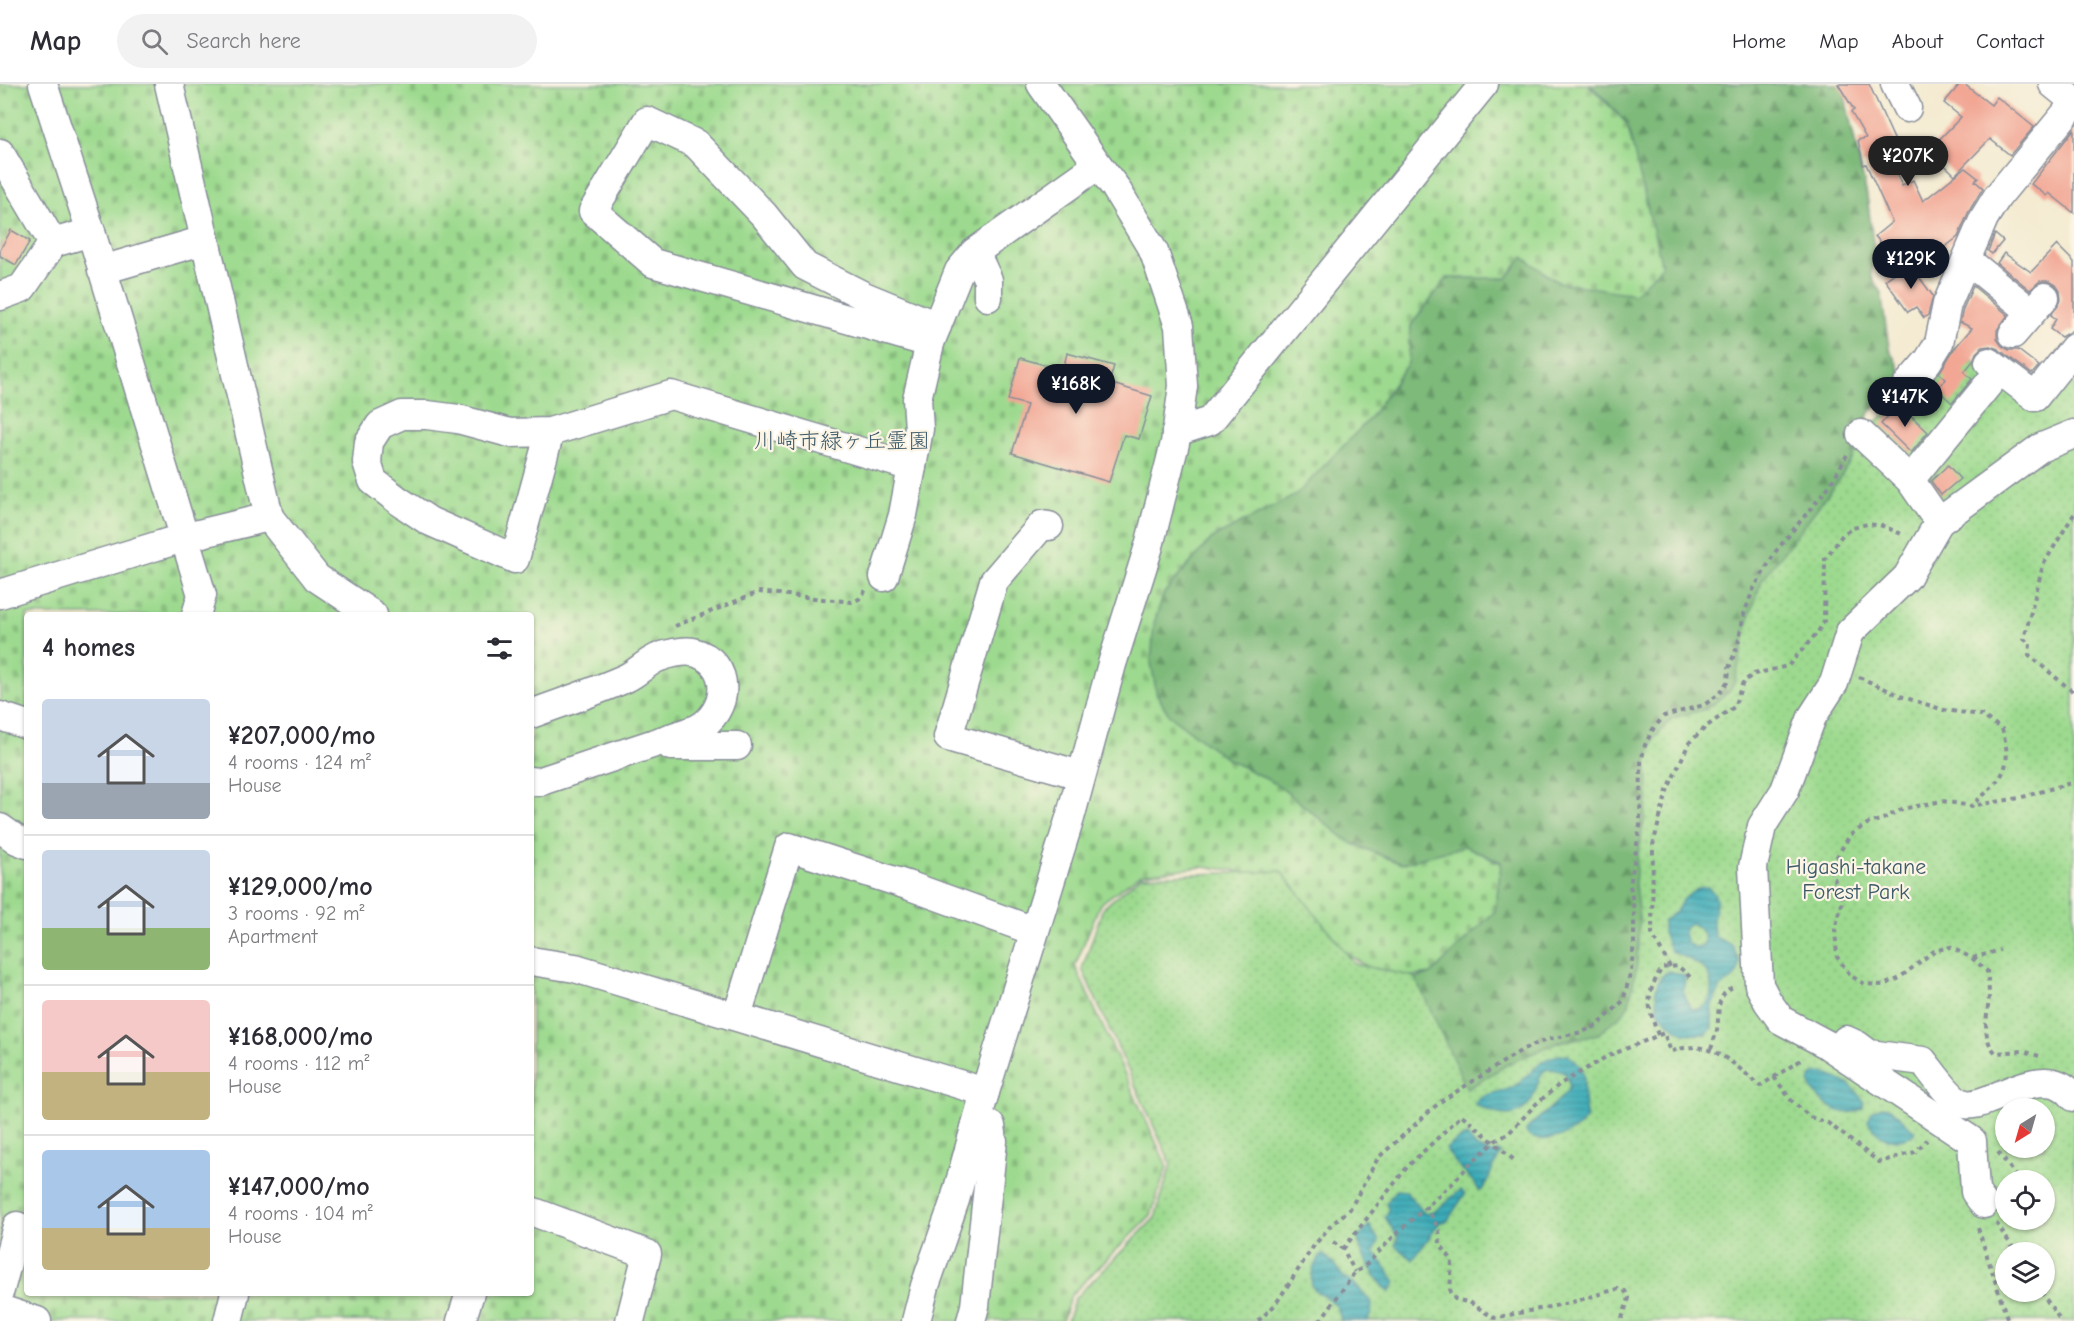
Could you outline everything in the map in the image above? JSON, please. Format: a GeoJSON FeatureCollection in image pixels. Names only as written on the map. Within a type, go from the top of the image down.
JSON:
{"type":"FeatureCollection","features":[{"type":"Feature","properties":{"kind":"street"},"geometry":{"type":"LineString","coordinates":[[43,84],[186,537],[202,595],[197,612]]}},
{"type":"Feature","properties":{"kind":"street"},"geometry":{"type":"LineString","coordinates":[[169,84],[269,518],[316,578],[368,612]]}},
{"type":"Feature","properties":{"kind":"street"},"geometry":{"type":"LineString","coordinates":[[1176,432],[1210,421],[1484,84]]}},
{"type":"Feature","properties":{"kind":"street"},"geometry":{"type":"LineString","coordinates":[[916,1321],[925,1286],[955,1200],[1070,818],[1112,664],[1149,546],[1176,432],[1183,386],[1179,326],[1154,252],[1051,87]]}},
{"type":"Feature","properties":{"kind":"street"},"geometry":{"type":"LineString","coordinates":[[1908,384],[1928,362],[1939,343],[1947,304],[1984,218],[1997,197],[2067,112],[2066,95]]}},
{"type":"Feature","properties":{"kind":"street"},"geometry":{"type":"LineString","coordinates":[[647,121],[696,144],[764,215],[805,266],[933,334],[653,263],[593,211],[647,121]]}},
{"type":"Feature","properties":{"kind":"street"},"geometry":{"type":"LineString","coordinates":[[0,153],[53,243]]}},
{"type":"Feature","properties":{"kind":"street"},"geometry":{"type":"LineString","coordinates":[[884,577],[903,515],[912,467],[919,429],[917,399],[933,334],[958,271],[975,252],[1098,165]]}},
{"type":"Feature","properties":{"kind":"street"},"geometry":{"type":"LineString","coordinates":[[0,296],[22,288],[53,243],[90,232]]}},
{"type":"Feature","properties":{"kind":"street"},"geometry":{"type":"LineString","coordinates":[[102,270],[205,240]]}},
{"type":"Feature","properties":{"kind":"street"},"geometry":{"type":"LineString","coordinates":[[975,252],[988,280],[988,297]]}},
{"type":"Feature","properties":{"kind":"street"},"geometry":{"type":"LineString","coordinates":[[1967,260],[2038,304],[2013,334]]}},
{"type":"Feature","properties":{"kind":"street"},"geometry":{"type":"LineString","coordinates":[[1910,480],[1994,366],[2035,397],[2074,348]]}},
{"type":"Feature","properties":{"kind":"street"},"geometry":{"type":"LineString","coordinates":[[550,432],[514,559],[429,521],[374,481],[367,462],[369,442],[380,425],[402,415],[458,419],[510,433],[550,432],[671,395],[912,467]]}},
{"type":"Feature","properties":{"kind":"street"},"geometry":{"type":"LineString","coordinates":[[1860,434],[1910,480],[1939,522]]}},
{"type":"Feature","properties":{"kind":"street"},"geometry":{"type":"LineString","coordinates":[[1980,1213],[1975,1192],[1972,1141],[1826,1044],[1781,1020],[1768,1002],[1759,985],[1753,867],[1762,826],[1785,790],[1812,717],[1834,683],[1850,632],[1907,577],[1939,522],[2040,448],[2074,434]]}},
{"type":"Feature","properties":{"kind":"street"},"geometry":{"type":"LineString","coordinates":[[0,594],[186,537],[269,518]]}},
{"type":"Feature","properties":{"kind":"street"},"geometry":{"type":"LineString","coordinates":[[1049,526],[1042,525],[994,580],[948,737],[1080,775]]}},
{"type":"Feature","properties":{"kind":"street"},"geometry":{"type":"LineString","coordinates":[[534,713],[629,677],[659,658],[686,651],[705,657],[713,664],[723,687],[718,711],[712,720],[697,729],[534,778]]}},
{"type":"Feature","properties":{"kind":"street"},"geometry":{"type":"LineString","coordinates":[[0,716],[24,724]]}},
{"type":"Feature","properties":{"kind":"street"},"geometry":{"type":"LineString","coordinates":[[645,746],[736,746]]}},
{"type":"Feature","properties":{"kind":"street"},"geometry":{"type":"LineString","coordinates":[[0,828],[24,843]]}},
{"type":"Feature","properties":{"kind":"street"},"geometry":{"type":"LineString","coordinates":[[737,1016],[789,847],[910,886],[1034,932]]}},
{"type":"Feature","properties":{"kind":"street"},"geometry":{"type":"LineString","coordinates":[[534,962],[575,969],[737,1016],[982,1105],[991,1126],[993,1141],[976,1296],[971,1321]]}},
{"type":"Feature","properties":{"kind":"street"},"geometry":{"type":"LineString","coordinates":[[1826,1044],[1840,1038],[1857,1045],[1869,1054],[1923,1061],[1950,1094],[1964,1104],[1976,1104],[2029,1084],[2048,1080],[2061,1086],[2074,1097]]}},
{"type":"Feature","properties":{"kind":"street"},"geometry":{"type":"LineString","coordinates":[[534,1211],[647,1254],[630,1321]]}},
{"type":"Feature","properties":{"kind":"street"},"geometry":{"type":"LineString","coordinates":[[0,1290],[15,1225]]}},
{"type":"Feature","properties":{"kind":"street"},"geometry":{"type":"LineString","coordinates":[[893,1321],[925,1286]]}},
{"type":"Feature","properties":{"kind":"street"},"geometry":{"type":"LineString","coordinates":[[228,1321],[234,1296]]}},
{"type":"Feature","properties":{"kind":"street"},"geometry":{"type":"LineString","coordinates":[[461,1321],[469,1296]]}},
{"type":"Feature","properties":{"kind":"street"},"geometry":{"type":"LineString","coordinates":[[0,1309],[37,1321]]}},
{"type":"Feature","properties":{"kind":"path"},"geometry":{"type":"LineString","coordinates":[[1258,1321],[1275,1305],[1313,1247],[1331,1225],[1350,1209],[1378,1158],[1440,1102],[1522,1050],[1546,1040],[1582,1032],[1598,1025],[1623,1001],[1631,972],[1634,942],[1634,910],[1630,885],[1640,826],[1641,762],[1645,745],[1653,729],[1664,716],[1704,705],[1719,694],[1728,681],[1729,668],[1753,590],[1776,551],[1830,485],[1860,434],[1889,400],[1908,384]]}},
{"type":"Feature","properties":{"kind":"path"},"geometry":{"type":"LineString","coordinates":[[2074,514],[2043,565],[2024,639],[2030,644],[2029,654],[2074,695]]}},
{"type":"Feature","properties":{"kind":"path"},"geometry":{"type":"LineString","coordinates":[[1670,967],[1652,934],[1653,845],[1666,791],[1689,742],[1734,707],[1743,682],[1754,674],[1788,666],[1818,632],[1824,621],[1825,559],[1843,534],[1867,524],[1883,526],[1907,536],[1924,547]]}},
{"type":"Feature","properties":{"kind":"path"},"geometry":{"type":"LineString","coordinates":[[669,628],[759,592],[852,602],[859,599],[884,577]]}},
{"type":"Feature","properties":{"kind":"path"},"geometry":{"type":"LineString","coordinates":[[1838,668],[1903,697],[1944,710],[1981,715],[2002,729],[2008,750],[2006,766],[1995,785],[1971,806]]}},
{"type":"Feature","properties":{"kind":"path"},"geometry":{"type":"LineString","coordinates":[[2048,1080],[2053,1066],[2040,1056],[2023,1052],[1996,1053],[1990,1047],[1987,1037],[1989,995],[1987,971],[1972,958],[1950,947],[1934,951],[1898,979],[1883,985],[1865,984],[1851,976],[1837,957],[1835,929],[1843,900],[1830,868],[1850,835],[1867,824],[1902,809],[1942,801],[1971,806],[2019,798],[2074,782]]}},
{"type":"Feature","properties":{"kind":"path"},"geometry":{"type":"LineString","coordinates":[[1972,958],[2000,950]]}},
{"type":"Feature","properties":{"kind":"path"},"geometry":{"type":"LineString","coordinates":[[1658,1035],[1649,1002],[1651,986],[1662,968],[1678,966],[1690,976]]}},
{"type":"Feature","properties":{"kind":"path"},"geometry":{"type":"LineString","coordinates":[[1711,1049],[1717,1028],[1720,1001],[1728,989],[1736,986],[1759,985]]}},
{"type":"Feature","properties":{"kind":"path"},"geometry":{"type":"LineString","coordinates":[[1320,1321],[1354,1272],[1363,1268],[1470,1164],[1495,1141],[1508,1134],[1536,1104],[1560,1084],[1606,1057],[1664,1033],[1671,1053],[1684,1047],[1711,1049],[1760,1086],[1826,1044]]}},
{"type":"Feature","properties":{"kind":"path"},"geometry":{"type":"LineString","coordinates":[[1774,1077],[1791,1100],[1810,1117],[1828,1123],[1879,1162],[1915,1152],[1943,1122]]}},
{"type":"Feature","properties":{"kind":"path"},"geometry":{"type":"LineString","coordinates":[[1343,1249],[1407,1166],[1462,1115],[1495,1141],[1514,1160]]}},
{"type":"Feature","properties":{"kind":"path"},"geometry":{"type":"LineString","coordinates":[[1426,1206],[1439,1230],[1440,1244],[1452,1260],[1450,1292],[1455,1299],[1471,1303],[1494,1318],[1559,1305],[1617,1289],[1625,1291],[1629,1298],[1621,1321]]}},
{"type":"Feature","properties":{"kind":"path"},"geometry":{"type":"LineString","coordinates":[[1980,1213],[2008,1321]]}},
{"type":"Feature","properties":{"kind":"path"},"geometry":{"type":"LineString","coordinates":[[1333,1242],[1343,1249],[1354,1272]]}},
{"type":"Feature","properties":{"kind":"path"},"geometry":{"type":"LineString","coordinates":[[2048,1302],[2061,1321]]}},
{"type":"Feature","properties":{"kind":"green space","name":"川崎市緑ヶ丘霊園"},"geometry":{"type":"Polygon","coordinates":[[[0,84],[1588,84],[1627,124],[1662,266],[1634,294],[1558,282],[1523,257],[1507,278],[1447,278],[1411,325],[1408,363],[1369,419],[1296,495],[1212,538],[1164,593],[1154,623],[1151,663],[1157,695],[1169,715],[1227,759],[1276,784],[1349,842],[1401,864],[1465,846],[1501,863],[1495,911],[1431,974],[1388,979],[1330,944],[1275,886],[1234,870],[1202,867],[1141,874],[1100,904],[1075,966],[1167,1166],[1151,1215],[1071,1295],[1062,1321],[0,1321],[0,84]]]}},
{"type":"Feature","properties":{"kind":"green space"},"geometry":{"type":"Polygon","coordinates":[[[1590,84],[1842,84],[1867,196],[1874,251],[1871,275],[1881,293],[1889,348],[1901,372],[1900,380],[1867,416],[1870,437],[1640,1014],[1078,1321],[1162,1214],[1331,957],[1389,986],[1431,974],[1495,911],[1501,862],[1465,846],[1401,864],[1349,842],[1276,784],[1227,759],[1169,715],[1157,695],[1151,663],[1154,623],[1164,593],[1212,538],[1296,495],[1369,419],[1408,363],[1411,325],[1447,278],[1507,278],[1523,257],[1558,282],[1627,124],[1590,84]]]}},
{"type":"Feature","properties":{"kind":"green space","name":"Higashi-takane Forest Park"},"geometry":{"type":"Polygon","coordinates":[[[1946,341],[2036,408],[2074,360],[2074,1321],[1067,1321],[1075,1298],[1155,1218],[1171,1164],[1082,969],[1103,908],[1141,876],[1281,871],[1355,964],[1415,977],[1467,1089],[1508,1064],[1556,1043],[1598,1034],[1623,1014],[1629,1004],[1637,964],[1639,919],[1635,884],[1648,797],[1647,759],[1654,739],[1672,718],[1706,709],[1729,692],[1735,681],[1750,614],[1762,580],[1838,481],[1873,425],[1922,381],[1946,341]]]}},
{"type":"Feature","properties":{"kind":"water"},"geometry":{"type":"Polygon","coordinates":[[[1708,887],[1713,892],[1716,900],[1713,917],[1715,937],[1733,946],[1739,962],[1738,972],[1734,978],[1722,986],[1712,1006],[1712,1028],[1707,1034],[1691,1034],[1680,1031],[1659,1013],[1656,989],[1660,979],[1669,971],[1686,976],[1683,990],[1690,1008],[1704,1007],[1711,996],[1708,974],[1697,963],[1671,951],[1663,933],[1663,921],[1676,912],[1682,901],[1700,888],[1708,887]],[[1691,923],[1685,927],[1684,934],[1687,943],[1695,948],[1702,947],[1704,937],[1691,923]]]}},
{"type":"Feature","properties":{"kind":"water"},"geometry":{"type":"Polygon","coordinates":[[[1568,1055],[1576,1062],[1584,1076],[1587,1117],[1580,1126],[1572,1131],[1559,1137],[1538,1139],[1527,1134],[1526,1130],[1567,1092],[1569,1083],[1566,1074],[1557,1070],[1545,1070],[1542,1073],[1528,1106],[1514,1114],[1498,1114],[1475,1104],[1486,1095],[1517,1085],[1549,1058],[1568,1055]]]}},
{"type":"Feature","properties":{"kind":"water"},"geometry":{"type":"Polygon","coordinates":[[[1824,1073],[1852,1087],[1864,1102],[1863,1108],[1855,1111],[1838,1111],[1824,1102],[1809,1082],[1814,1074],[1824,1073]]]}},
{"type":"Feature","properties":{"kind":"water"},"geometry":{"type":"Polygon","coordinates":[[[1882,1107],[1891,1109],[1915,1131],[1913,1135],[1893,1140],[1877,1133],[1868,1121],[1872,1111],[1882,1107]]]}},
{"type":"Feature","properties":{"kind":"water"},"geometry":{"type":"Polygon","coordinates":[[[1467,1136],[1477,1148],[1494,1154],[1498,1151],[1501,1153],[1482,1190],[1479,1190],[1446,1149],[1467,1136]]]}},
{"type":"Feature","properties":{"kind":"water"},"geometry":{"type":"Polygon","coordinates":[[[1396,1190],[1405,1191],[1425,1214],[1434,1212],[1461,1190],[1465,1194],[1447,1221],[1440,1222],[1413,1260],[1395,1245],[1398,1238],[1385,1217],[1389,1210],[1386,1204],[1396,1190]]]}},
{"type":"Feature","properties":{"kind":"water"},"geometry":{"type":"Polygon","coordinates":[[[1369,1225],[1379,1241],[1374,1251],[1396,1282],[1390,1292],[1370,1267],[1359,1244],[1358,1238],[1369,1225]]]}},
{"type":"Feature","properties":{"kind":"water"},"geometry":{"type":"Polygon","coordinates":[[[1323,1254],[1337,1267],[1343,1277],[1355,1284],[1372,1303],[1371,1314],[1367,1321],[1341,1321],[1337,1307],[1314,1289],[1311,1278],[1313,1270],[1316,1261],[1323,1254]]]}},
{"type":"Feature","properties":{"kind":"building"},"geometry":{"type":"Polygon","coordinates":[[[1838,84],[1869,84],[1899,150],[1888,155],[1902,186],[1913,180],[1923,201],[1965,168],[1978,178],[1975,181],[1983,188],[1969,211],[1958,237],[1941,250],[1932,240],[1900,266],[1875,236],[1892,222],[1866,164],[1863,165],[1858,140],[1866,138],[1851,112],[1854,110],[1838,84]]]}},
{"type":"Feature","properties":{"kind":"building"},"geometry":{"type":"Polygon","coordinates":[[[1960,84],[1964,84],[1991,105],[1997,97],[2034,127],[2010,155],[1990,139],[1955,175],[1929,150],[1961,117],[1944,103],[1960,84]]]}},
{"type":"Feature","properties":{"kind":"building"},"geometry":{"type":"Polygon","coordinates":[[[2074,129],[2074,213],[2049,193],[2047,196],[2031,184],[2074,129]]]}},
{"type":"Feature","properties":{"kind":"building"},"geometry":{"type":"Polygon","coordinates":[[[11,230],[30,241],[16,265],[0,256],[0,250],[11,230]]]}},
{"type":"Feature","properties":{"kind":"building"},"geometry":{"type":"Polygon","coordinates":[[[1995,234],[2003,241],[1992,254],[1988,251],[1995,234]]]}},
{"type":"Feature","properties":{"kind":"building"},"geometry":{"type":"Polygon","coordinates":[[[2057,245],[2074,262],[2074,332],[2071,331],[2061,337],[2050,329],[2056,319],[2051,315],[2061,300],[2060,291],[2056,285],[2049,281],[2040,281],[2030,290],[1997,263],[2004,253],[2031,272],[2057,245]]]}},
{"type":"Feature","properties":{"kind":"building"},"geometry":{"type":"Polygon","coordinates":[[[1909,263],[1933,296],[1928,315],[1924,318],[1916,307],[1908,312],[1885,280],[1909,263]]]}},
{"type":"Feature","properties":{"kind":"building"},"geometry":{"type":"Polygon","coordinates":[[[1973,286],[2008,315],[1997,330],[1997,339],[2002,346],[2009,350],[2018,350],[2039,366],[2032,374],[1998,349],[1990,346],[1982,347],[1964,372],[1972,379],[1952,403],[1937,389],[1946,379],[1939,373],[1954,349],[1972,328],[1960,322],[1973,286]]]}},
{"type":"Feature","properties":{"kind":"building"},"geometry":{"type":"Polygon","coordinates":[[[1067,353],[1114,366],[1109,383],[1152,396],[1139,439],[1124,435],[1109,482],[1012,453],[1027,405],[1008,400],[1020,358],[1063,370],[1067,353]]]}},
{"type":"Feature","properties":{"kind":"building"},"geometry":{"type":"Polygon","coordinates":[[[1899,404],[1928,432],[1911,453],[1881,424],[1899,404]]]}},
{"type":"Feature","properties":{"kind":"building"},"geometry":{"type":"Polygon","coordinates":[[[1948,465],[1960,479],[1941,495],[1931,481],[1948,465]]]}}]}
